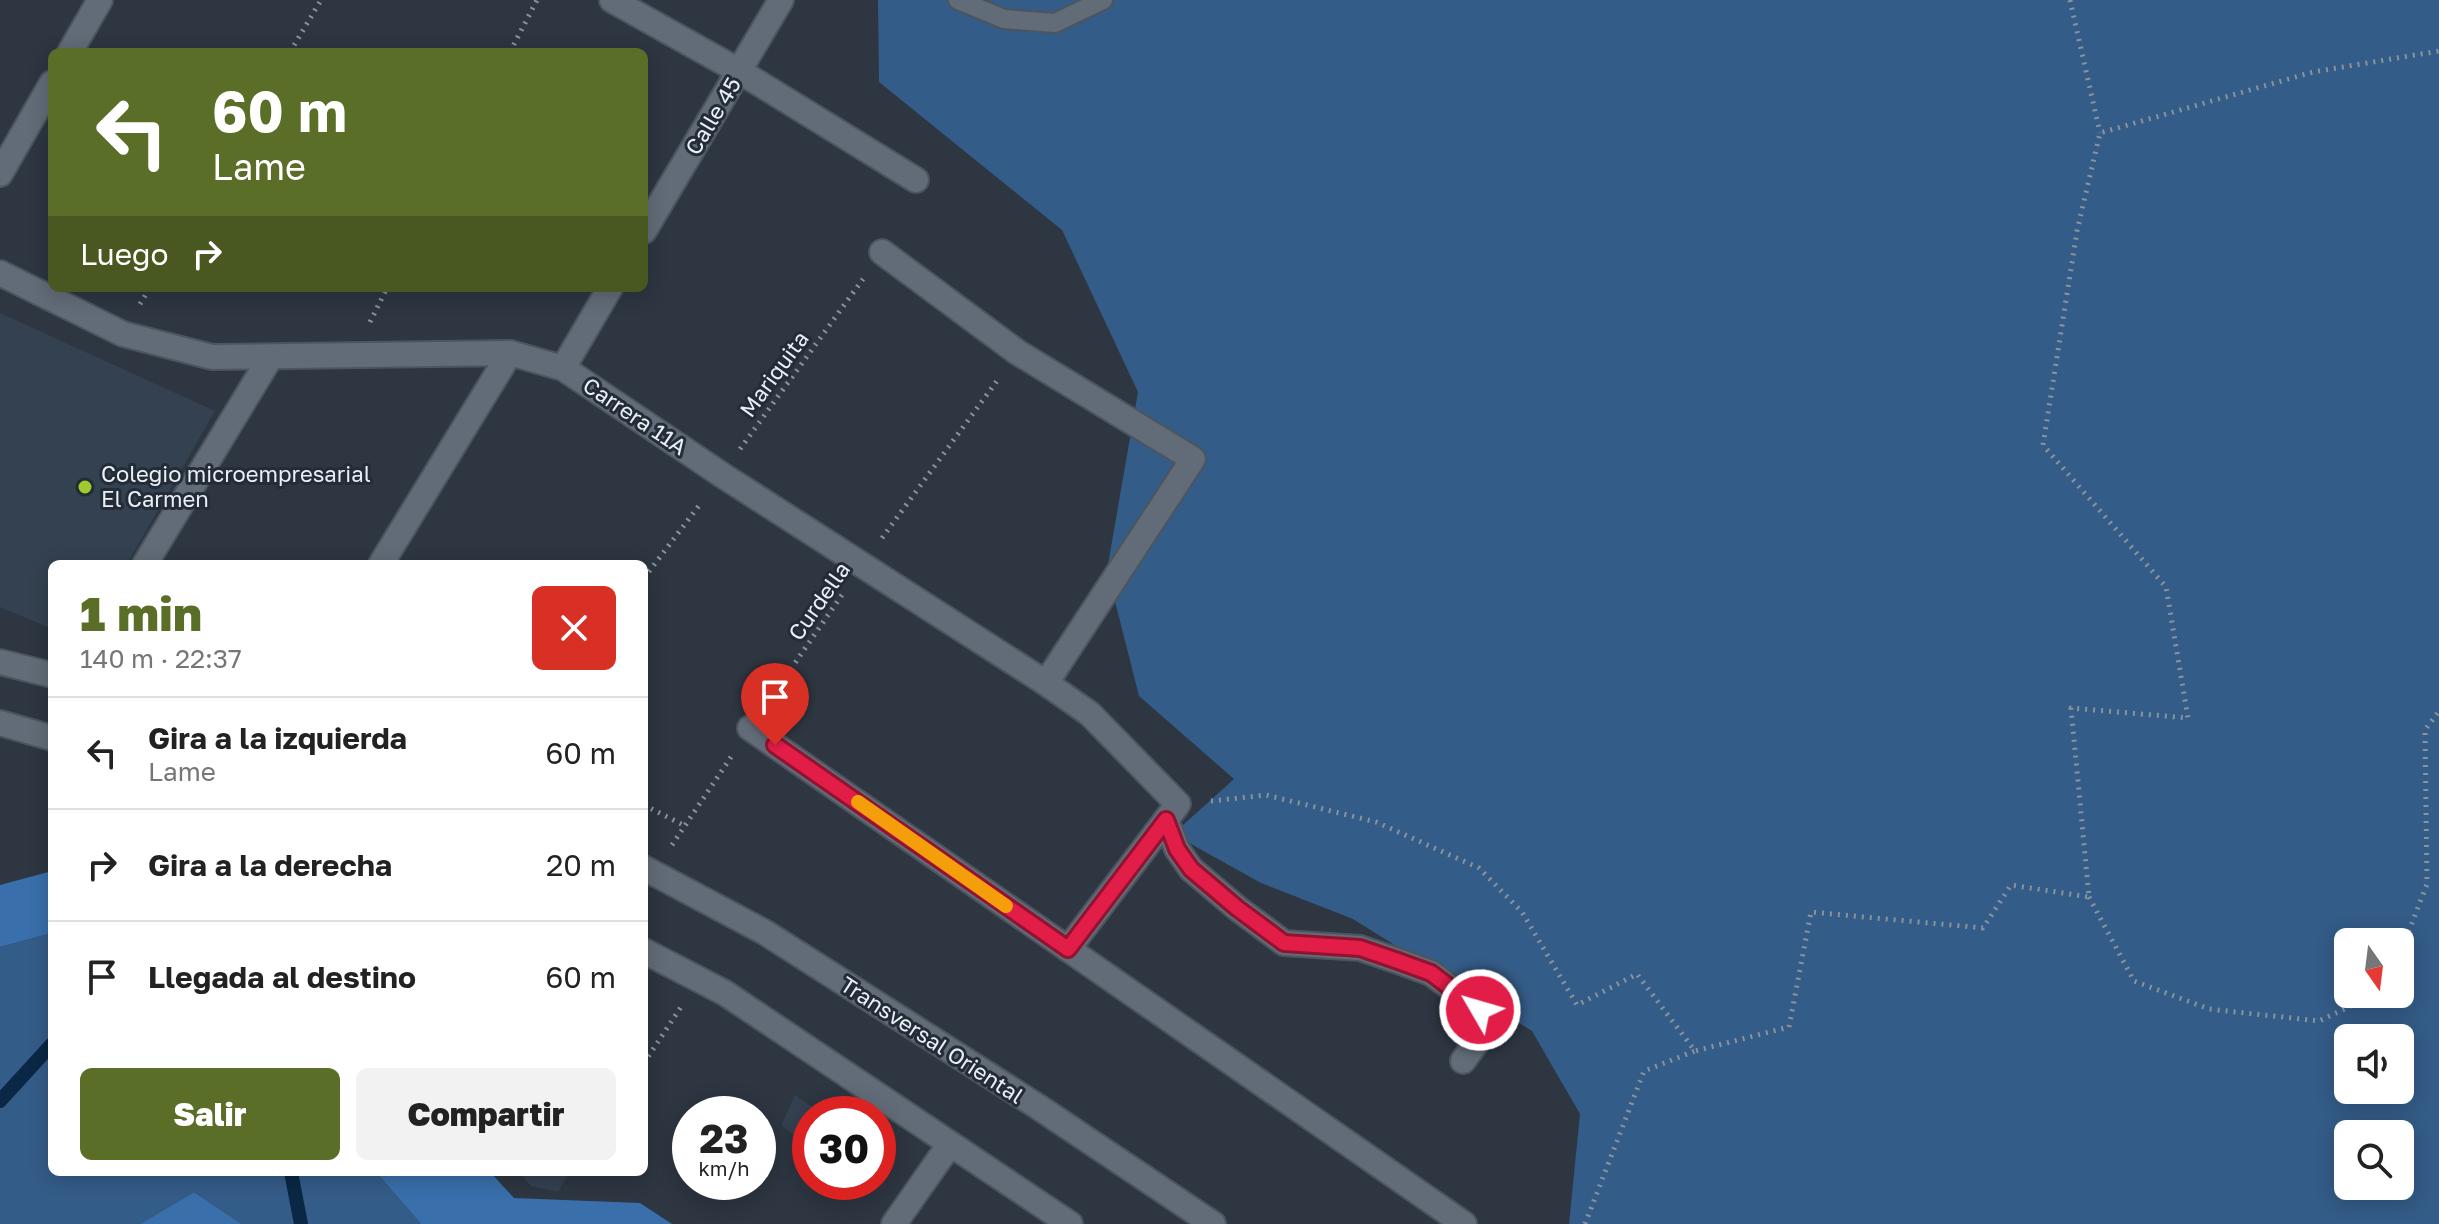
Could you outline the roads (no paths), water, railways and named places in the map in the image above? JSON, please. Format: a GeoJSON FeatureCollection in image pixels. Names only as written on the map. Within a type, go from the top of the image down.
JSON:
{"type":"FeatureCollection","features":[{"type":"Feature","properties":{"kind":"street"},"geometry":{"type":"LineString","coordinates":[[72,48],[100,0]]}},
{"type":"Feature","properties":{"kind":"street"},"geometry":{"type":"LineString","coordinates":[[612,0],[739,71],[916,180]]}},
{"type":"Feature","properties":{"kind":"street","name":"Calle 45"},"geometry":{"type":"LineString","coordinates":[[648,224],[781,0]]}},
{"type":"Feature","properties":{"kind":"street"},"geometry":{"type":"LineString","coordinates":[[0,174],[48,90]]}},
{"type":"Feature","properties":{"kind":"street"},"geometry":{"type":"LineString","coordinates":[[882,252],[1017,352],[1193,459],[1046,683]]}},
{"type":"Feature","properties":{"kind":"street","name":"Carrera 11A"},"geometry":{"type":"LineString","coordinates":[[0,273],[123,334],[212,357],[510,353],[563,368],[1090,714],[1172,812]]}},
{"type":"Feature","properties":{"kind":"street"},"geometry":{"type":"LineString","coordinates":[[563,368],[608,292]]}},
{"type":"Feature","properties":{"kind":"street"},"geometry":{"type":"LineString","coordinates":[[383,560],[510,353]]}},
{"type":"Feature","properties":{"kind":"street"},"geometry":{"type":"LineString","coordinates":[[147,560],[270,358]]}},
{"type":"Feature","properties":{"kind":"street"},"geometry":{"type":"LineString","coordinates":[[0,662],[48,674]]}},
{"type":"Feature","properties":{"kind":"street"},"geometry":{"type":"LineString","coordinates":[[0,723],[48,737]]}},
{"type":"Feature","properties":{"kind":"street"},"geometry":{"type":"LineString","coordinates":[[750,728],[1464,1224]]}},
{"type":"Feature","properties":{"kind":"street"},"geometry":{"type":"LineString","coordinates":[[1068,949],[1172,812]]}},
{"type":"Feature","properties":{"kind":"street"},"geometry":{"type":"LineString","coordinates":[[1172,812],[1177,849],[1191,869],[1284,943],[1360,948],[1431,973],[1480,1010],[1484,1021],[1479,1039],[1463,1061]]}},
{"type":"Feature","properties":{"kind":"street","name":"Transversal Oriental"},"geometry":{"type":"LineString","coordinates":[[650,871],[766,933],[1037,1106],[1213,1224]]}},
{"type":"Feature","properties":{"kind":"street"},"geometry":{"type":"LineString","coordinates":[[648,953],[725,993],[1070,1224]]}},
{"type":"Feature","properties":{"kind":"street"},"geometry":{"type":"LineString","coordinates":[[894,1224],[950,1144]]}},
{"type":"Feature","properties":{"kind":"lane"},"geometry":{"type":"LineString","coordinates":[[958,0],[1004,19],[1055,23],[1103,0]]}},
{"type":"Feature","properties":{"kind":"waterway"},"geometry":{"type":"LineString","coordinates":[[0,1101],[48,1048]]}},
{"type":"Feature","properties":{"kind":"waterway"},"geometry":{"type":"LineString","coordinates":[[292,1176],[301,1224]]}},
{"type":"Feature","properties":{"kind":"place","name":"Colegio microempresarial El Carmen"},"geometry":{"type":"Point","coordinates":[85,487]}}]}
